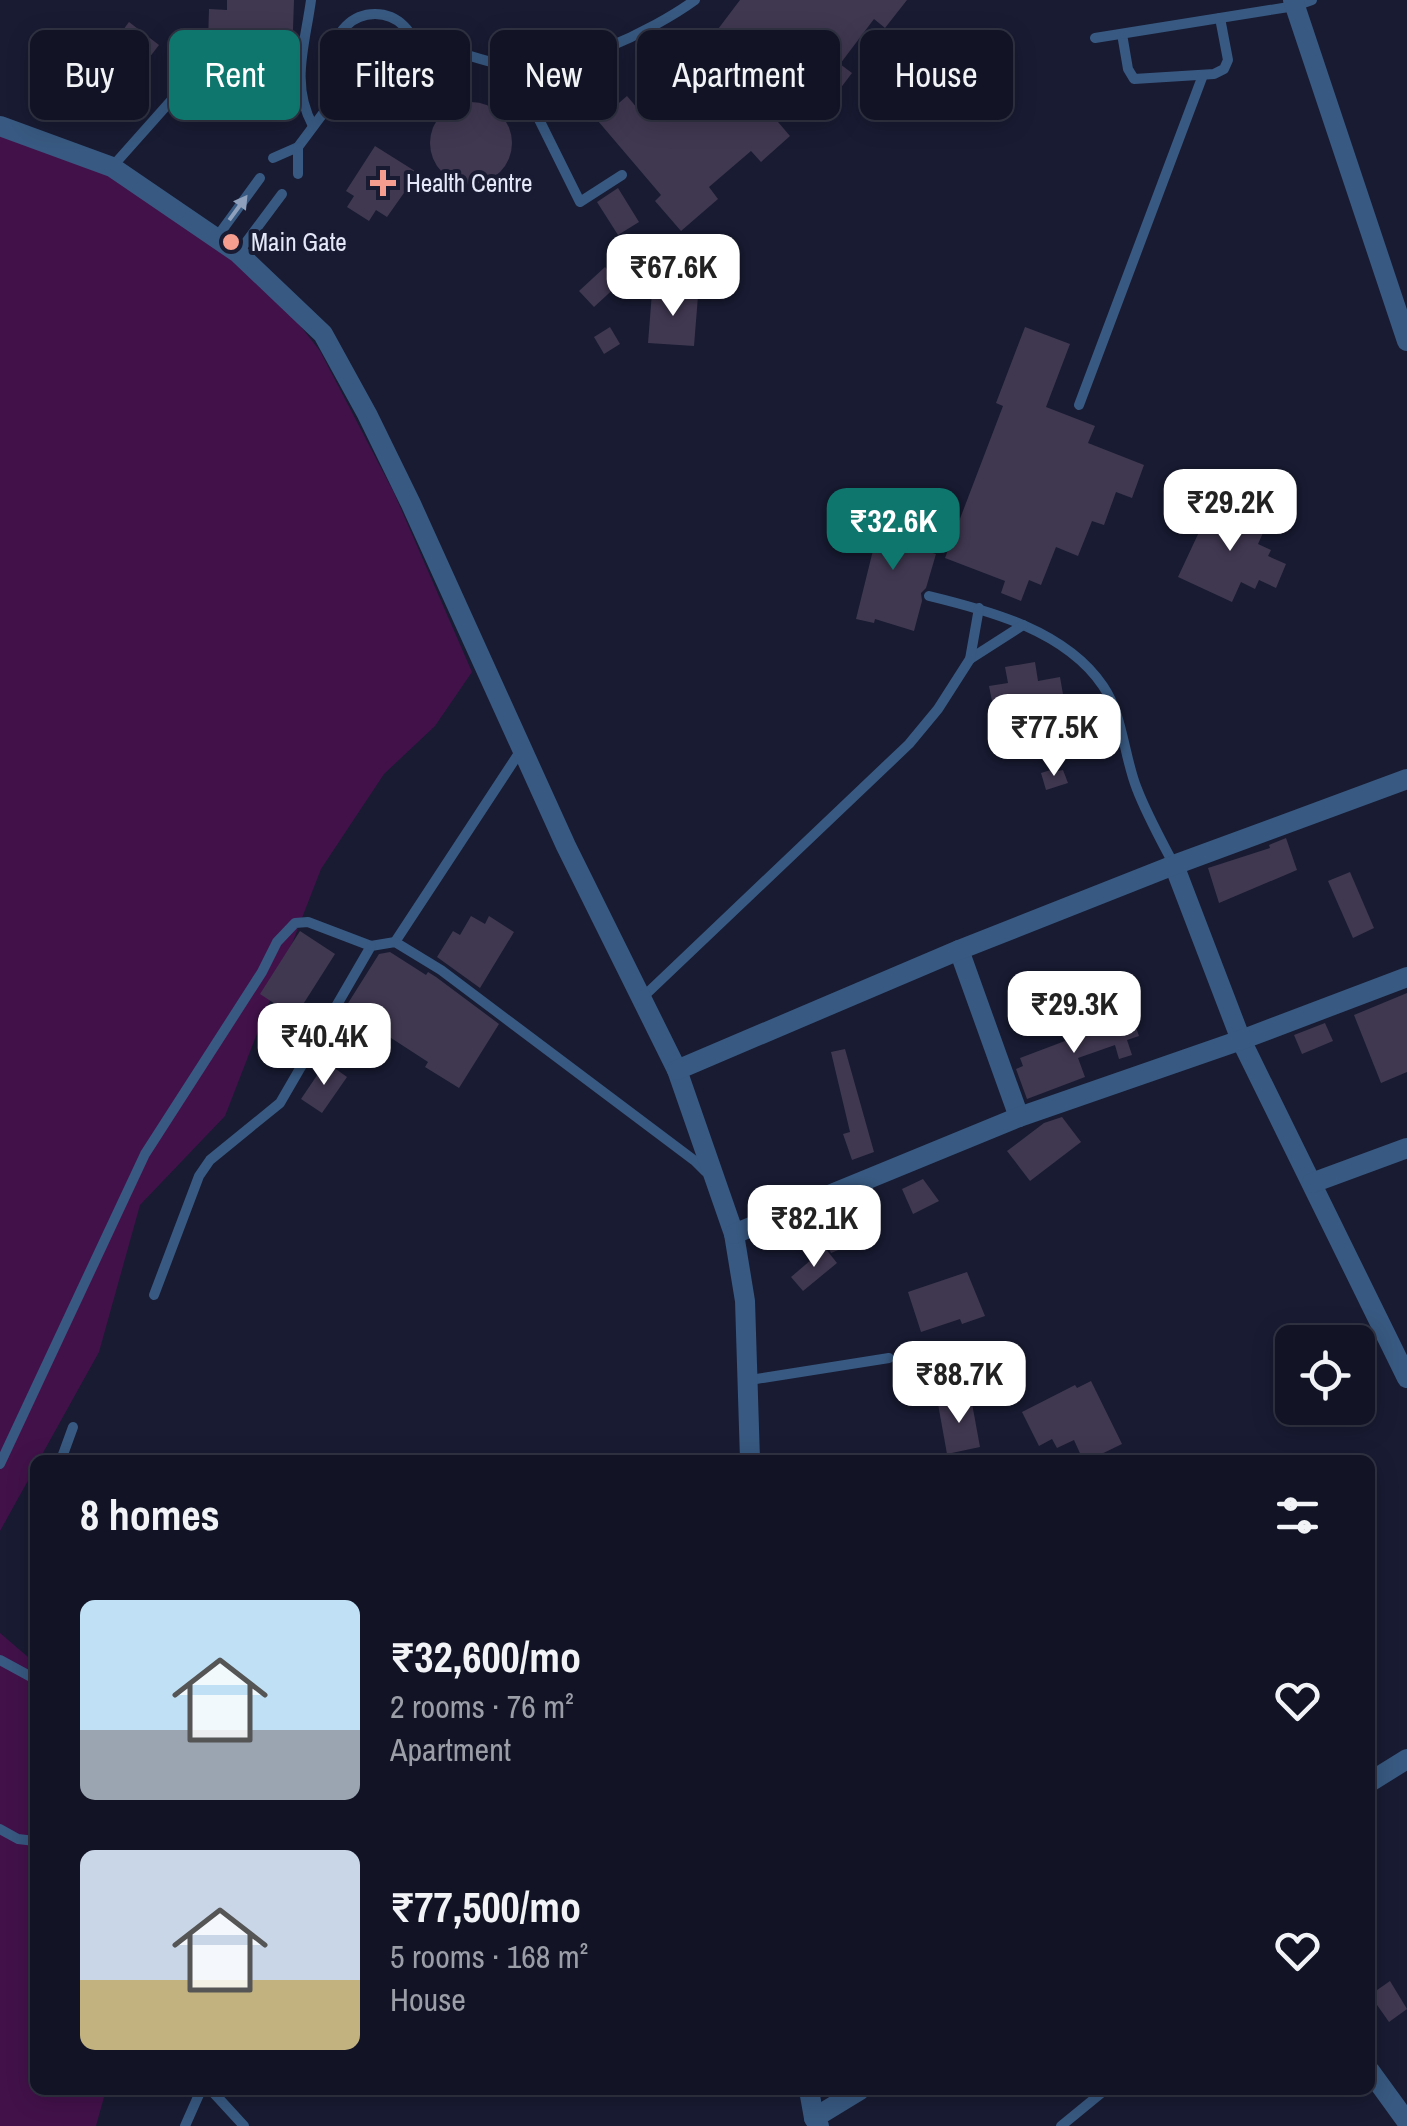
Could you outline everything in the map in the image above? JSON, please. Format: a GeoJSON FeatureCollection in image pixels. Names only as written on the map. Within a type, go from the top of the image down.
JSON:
{"type":"FeatureCollection","features":[{"type":"Feature","properties":{"kind":"street"},"geometry":{"type":"LineString","coordinates":[[1300,2],[1407,341]]}},
{"type":"Feature","properties":{"kind":"street"},"geometry":{"type":"LineString","coordinates":[[0,126],[112,167],[238,253],[323,334],[411,504],[522,750],[677,1070],[734,1234],[746,1301],[750,1455]]}},
{"type":"Feature","properties":{"kind":"street"},"geometry":{"type":"LineString","coordinates":[[677,1070],[959,950],[1407,779]]}},
{"type":"Feature","properties":{"kind":"street"},"geometry":{"type":"LineString","coordinates":[[1174,865],[1241,1040],[1407,1378]]}},
{"type":"Feature","properties":{"kind":"street"},"geometry":{"type":"LineString","coordinates":[[959,950],[1019,1117]]}},
{"type":"Feature","properties":{"kind":"street"},"geometry":{"type":"LineString","coordinates":[[734,1234],[1019,1117],[1241,1040],[1407,976]]}},
{"type":"Feature","properties":{"kind":"street"},"geometry":{"type":"LineString","coordinates":[[1312,1183],[1407,1148]]}},
{"type":"Feature","properties":{"kind":"street"},"geometry":{"type":"LineString","coordinates":[[1375,1779],[1407,1759]]}},
{"type":"Feature","properties":{"kind":"street"},"geometry":{"type":"LineString","coordinates":[[1375,2079],[1407,2122]]}},
{"type":"Feature","properties":{"kind":"street"},"geometry":{"type":"LineString","coordinates":[[810,2095],[816,2122],[853,2095]]}},
{"type":"Feature","properties":{"kind":"lane"},"geometry":{"type":"LineString","coordinates":[[311,0],[298,82],[304,110],[313,126]]}},
{"type":"Feature","properties":{"kind":"lane"},"geometry":{"type":"LineString","coordinates":[[366,0],[371,14]]}},
{"type":"Feature","properties":{"kind":"lane"},"geometry":{"type":"LineString","coordinates":[[617,43],[696,0]]}},
{"type":"Feature","properties":{"kind":"lane"},"geometry":{"type":"LineString","coordinates":[[1095,38],[1300,2]]}},
{"type":"Feature","properties":{"kind":"lane"},"geometry":{"type":"LineString","coordinates":[[344,30],[371,14],[398,21],[406,30]]}},
{"type":"Feature","properties":{"kind":"lane"},"geometry":{"type":"LineString","coordinates":[[1122,34],[1128,69],[1134,79],[1203,75],[1224,70],[1228,60],[1220,18]]}},
{"type":"Feature","properties":{"kind":"lane"},"geometry":{"type":"LineString","coordinates":[[1079,405],[1203,75]]}},
{"type":"Feature","properties":{"kind":"lane"},"geometry":{"type":"LineString","coordinates":[[112,167],[169,103]]}},
{"type":"Feature","properties":{"kind":"lane"},"geometry":{"type":"LineString","coordinates":[[272,158],[298,147],[320,117]]}},
{"type":"Feature","properties":{"kind":"lane"},"geometry":{"type":"LineString","coordinates":[[539,120],[580,202],[622,175]]}},
{"type":"Feature","properties":{"kind":"lane"},"geometry":{"type":"LineString","coordinates":[[298,147],[298,174]]}},
{"type":"Feature","properties":{"kind":"lane"},"geometry":{"type":"LineString","coordinates":[[217,237],[260,178]]}},
{"type":"Feature","properties":{"kind":"lane"},"geometry":{"type":"LineString","coordinates":[[238,253],[282,194]]}},
{"type":"Feature","properties":{"kind":"lane"},"geometry":{"type":"LineString","coordinates":[[929,596],[1024,625],[1082,661],[1106,689],[1136,787],[1174,865]]}},
{"type":"Feature","properties":{"kind":"lane"},"geometry":{"type":"LineString","coordinates":[[642,998],[909,744],[938,709],[970,659],[978,608]]}},
{"type":"Feature","properties":{"kind":"lane"},"geometry":{"type":"LineString","coordinates":[[970,659],[1024,625]]}},
{"type":"Feature","properties":{"kind":"lane"},"geometry":{"type":"LineString","coordinates":[[395,942],[522,750]]}},
{"type":"Feature","properties":{"kind":"lane"},"geometry":{"type":"LineString","coordinates":[[0,1464],[145,1154],[294,922],[308,922],[372,946],[395,942],[441,970],[696,1160],[717,1184]]}},
{"type":"Feature","properties":{"kind":"lane"},"geometry":{"type":"LineString","coordinates":[[154,1295],[199,1176],[210,1160],[280,1102],[372,946]]}},
{"type":"Feature","properties":{"kind":"lane"},"geometry":{"type":"LineString","coordinates":[[750,1380],[889,1358]]}},
{"type":"Feature","properties":{"kind":"lane"},"geometry":{"type":"LineString","coordinates":[[63,1455],[73,1427]]}},
{"type":"Feature","properties":{"kind":"lane"},"geometry":{"type":"LineString","coordinates":[[0,1660],[30,1676]]}},
{"type":"Feature","properties":{"kind":"lane"},"geometry":{"type":"LineString","coordinates":[[0,1829],[18,1840],[30,1841]]}},
{"type":"Feature","properties":{"kind":"lane"},"geometry":{"type":"LineString","coordinates":[[185,2126],[199,2095]]}},
{"type":"Feature","properties":{"kind":"lane"},"geometry":{"type":"LineString","coordinates":[[216,2095],[244,2126]]}},
{"type":"Feature","properties":{"kind":"lane"},"geometry":{"type":"LineString","coordinates":[[1062,2126],[1099,2095]]}},
{"type":"Feature","properties":{"kind":"shaded area"},"geometry":{"type":"Polygon","coordinates":[[[0,133],[82,150],[249,261],[320,351],[394,493],[472,672],[435,726],[384,774],[321,869],[225,1116],[140,1205],[99,1352],[42,1455],[30,1455],[30,1477],[0,1531],[0,133]]]}},
{"type":"Feature","properties":{"kind":"shaded area"},"geometry":{"type":"Polygon","coordinates":[[[0,1633],[30,1659],[30,2095],[105,2095],[96,2126],[0,2126],[0,1633]]]}},
{"type":"Feature","properties":{"kind":"building"},"geometry":{"type":"Polygon","coordinates":[[[227,0],[294,0],[293,30],[208,30],[209,9],[227,10],[227,0]]]}},
{"type":"Feature","properties":{"kind":"building"},"geometry":{"type":"Polygon","coordinates":[[[740,0],[907,0],[885,28],[874,19],[866,30],[860,30],[860,38],[840,64],[840,30],[717,30],[740,0]]]}},
{"type":"Feature","properties":{"kind":"building"},"geometry":{"type":"Polygon","coordinates":[[[129,22],[139,30],[123,30],[129,22]]]}},
{"type":"Feature","properties":{"kind":"building"},"geometry":{"type":"Polygon","coordinates":[[[149,37],[159,45],[149,58],[149,37]]]}},
{"type":"Feature","properties":{"kind":"building"},"geometry":{"type":"Polygon","coordinates":[[[840,64],[852,73],[840,89],[840,64]]]}},
{"type":"Feature","properties":{"kind":"building"},"geometry":{"type":"Polygon","coordinates":[[[627,96],[637,108],[637,120],[776,120],[790,136],[761,162],[751,151],[709,187],[718,199],[681,231],[655,201],[661,195],[598,121],[617,120],[617,105],[627,96]]]}},
{"type":"Feature","properties":{"kind":"building"},"geometry":{"type":"Polygon","coordinates":[[[470,102],[490,107],[490,120],[505,120],[512,135],[512,151],[505,166],[479,184],[463,184],[448,177],[430,151],[430,135],[437,120],[470,120],[470,102]]]}},
{"type":"Feature","properties":{"kind":"building"},"geometry":{"type":"Polygon","coordinates":[[[375,146],[418,173],[387,217],[376,210],[369,221],[347,207],[354,196],[346,191],[375,146]]]}},
{"type":"Feature","properties":{"kind":"building"},"geometry":{"type":"Polygon","coordinates":[[[618,188],[639,222],[618,235],[597,202],[618,188]]]}},
{"type":"Feature","properties":{"kind":"building"},"geometry":{"type":"Polygon","coordinates":[[[605,267],[620,283],[594,307],[579,291],[605,267]]]}},
{"type":"Feature","properties":{"kind":"building"},"geometry":{"type":"Polygon","coordinates":[[[652,292],[698,296],[694,346],[648,343],[652,292]]]}},
{"type":"Feature","properties":{"kind":"building"},"geometry":{"type":"Polygon","coordinates":[[[610,327],[620,344],[604,354],[594,337],[610,327]]]}},
{"type":"Feature","properties":{"kind":"building"},"geometry":{"type":"Polygon","coordinates":[[[1025,327],[1070,344],[1046,407],[1095,426],[1088,443],[1144,465],[1132,498],[1116,492],[1104,525],[1092,521],[1078,556],[1056,547],[1041,585],[1029,580],[1021,601],[1001,593],[1005,581],[945,558],[1003,406],[996,403],[1025,327]]]}},
{"type":"Feature","properties":{"kind":"building"},"geometry":{"type":"Polygon","coordinates":[[[857,499],[902,512],[894,542],[936,554],[921,593],[914,631],[875,619],[874,623],[856,619],[880,522],[852,515],[857,499]]]}},
{"type":"Feature","properties":{"kind":"building"},"geometry":{"type":"Polygon","coordinates":[[[1214,500],[1267,524],[1258,544],[1271,550],[1268,556],[1286,564],[1276,588],[1259,580],[1255,589],[1241,582],[1232,602],[1178,577],[1214,500]]]}},
{"type":"Feature","properties":{"kind":"building"},"geometry":{"type":"Polygon","coordinates":[[[1035,662],[1038,681],[1060,677],[1064,700],[1040,705],[1044,723],[1014,728],[1009,703],[993,706],[989,686],[1008,683],[1005,667],[1035,662]]]}},
{"type":"Feature","properties":{"kind":"building"},"geometry":{"type":"Polygon","coordinates":[[[1063,770],[1068,783],[1046,790],[1041,773],[1063,770]]]}},
{"type":"Feature","properties":{"kind":"building"},"geometry":{"type":"Polygon","coordinates":[[[1286,838],[1297,870],[1219,903],[1208,868],[1270,848],[1269,845],[1286,838]]]}},
{"type":"Feature","properties":{"kind":"building"},"geometry":{"type":"Polygon","coordinates":[[[1350,872],[1374,928],[1353,938],[1328,881],[1350,872]]]}},
{"type":"Feature","properties":{"kind":"building"},"geometry":{"type":"Polygon","coordinates":[[[471,916],[485,924],[489,916],[514,932],[480,988],[437,957],[453,931],[460,935],[471,916]]]}},
{"type":"Feature","properties":{"kind":"building"},"geometry":{"type":"Polygon","coordinates":[[[300,931],[335,954],[295,1017],[260,994],[300,931]]]}},
{"type":"Feature","properties":{"kind":"building"},"geometry":{"type":"Polygon","coordinates":[[[390,952],[426,975],[428,972],[436,977],[499,1024],[459,1088],[425,1067],[428,1062],[345,1008],[379,954],[390,952]]]}},
{"type":"Feature","properties":{"kind":"building"},"geometry":{"type":"Polygon","coordinates":[[[1407,993],[1407,1072],[1381,1083],[1354,1015],[1407,993]]]}},
{"type":"Feature","properties":{"kind":"building"},"geometry":{"type":"Polygon","coordinates":[[[1131,1013],[1139,1036],[1127,1040],[1132,1055],[1119,1059],[1115,1045],[1078,1058],[1085,1077],[1027,1099],[1016,1069],[1023,1066],[1020,1058],[1131,1013]]]}},
{"type":"Feature","properties":{"kind":"building"},"geometry":{"type":"Polygon","coordinates":[[[1325,1023],[1333,1041],[1302,1054],[1294,1035],[1325,1023]]]}},
{"type":"Feature","properties":{"kind":"building"},"geometry":{"type":"Polygon","coordinates":[[[845,1049],[874,1152],[852,1160],[843,1134],[850,1132],[831,1052],[845,1049]]]}},
{"type":"Feature","properties":{"kind":"building"},"geometry":{"type":"Polygon","coordinates":[[[326,1062],[347,1077],[322,1113],[301,1099],[326,1062]]]}},
{"type":"Feature","properties":{"kind":"building"},"geometry":{"type":"Polygon","coordinates":[[[1062,1117],[1081,1142],[1030,1181],[1007,1151],[1044,1123],[1062,1117]]]}},
{"type":"Feature","properties":{"kind":"building"},"geometry":{"type":"Polygon","coordinates":[[[923,1179],[939,1201],[913,1214],[902,1189],[923,1179]]]}},
{"type":"Feature","properties":{"kind":"building"},"geometry":{"type":"Polygon","coordinates":[[[845,1203],[860,1241],[831,1253],[822,1233],[838,1226],[831,1209],[845,1203]]]}},
{"type":"Feature","properties":{"kind":"building"},"geometry":{"type":"Polygon","coordinates":[[[825,1248],[837,1263],[803,1291],[791,1277],[825,1248]]]}},
{"type":"Feature","properties":{"kind":"building"},"geometry":{"type":"Polygon","coordinates":[[[967,1272],[985,1316],[962,1324],[960,1319],[921,1332],[908,1292],[967,1272]]]}},
{"type":"Feature","properties":{"kind":"building"},"geometry":{"type":"Polygon","coordinates":[[[1091,1381],[1122,1444],[1099,1455],[1081,1455],[1074,1440],[1057,1448],[1052,1439],[1039,1446],[1022,1412],[1075,1385],[1077,1388],[1091,1381]]]}},
{"type":"Feature","properties":{"kind":"building"},"geometry":{"type":"Polygon","coordinates":[[[971,1398],[980,1447],[947,1454],[938,1404],[971,1398]]]}},
{"type":"Feature","properties":{"kind":"building"},"geometry":{"type":"Polygon","coordinates":[[[1390,1981],[1407,2009],[1389,2022],[1375,2002],[1375,1992],[1390,1981]]]}},
{"type":"Feature","properties":{"kind":"place","name":"Health Centre"},"geometry":{"type":"Point","coordinates":[383,183]}},
{"type":"Feature","properties":{"kind":"place","name":"Main Gate"},"geometry":{"type":"Point","coordinates":[231,242]}}]}
